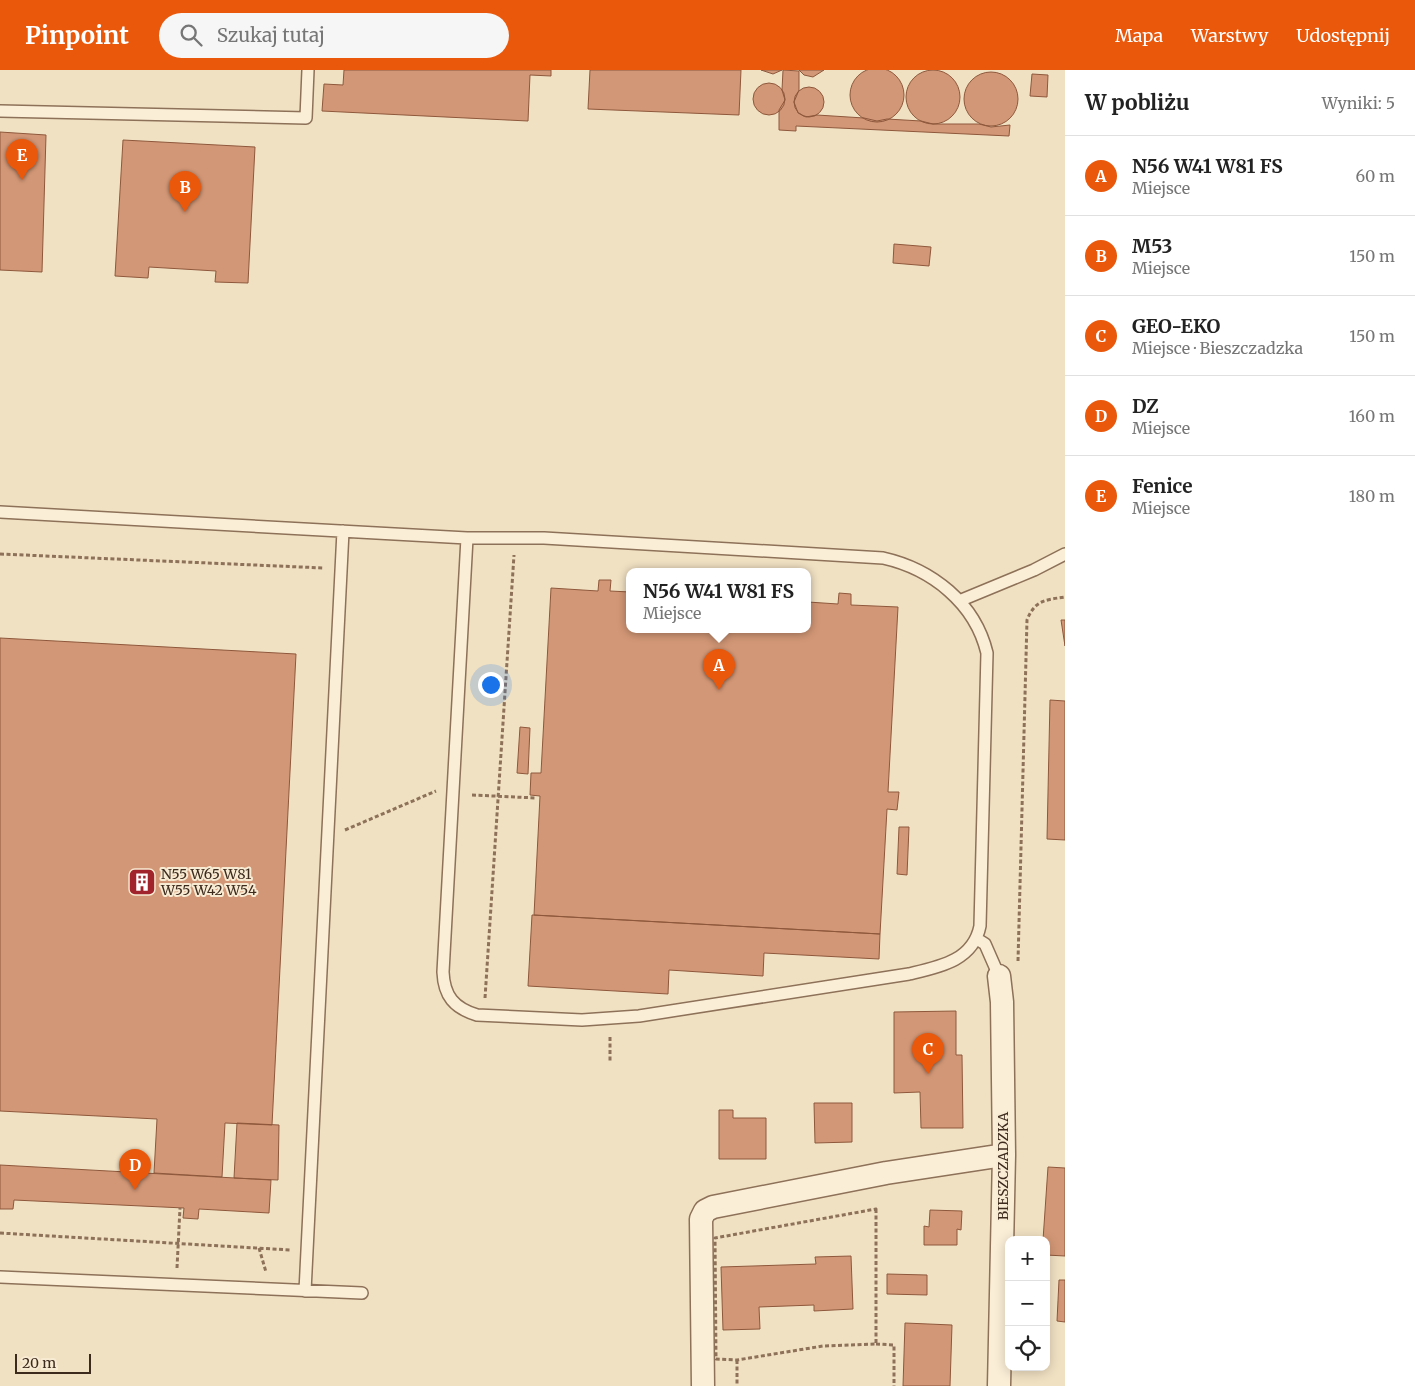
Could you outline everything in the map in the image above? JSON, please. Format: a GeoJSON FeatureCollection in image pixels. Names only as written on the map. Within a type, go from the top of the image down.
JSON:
{"type":"FeatureCollection","features":[{"type":"Feature","properties":{"kind":"street","name":"BIESZCZADZKA"},"geometry":{"type":"LineString","coordinates":[[999,1386],[1004,1154],[1002,1002],[1008,972]]}},
{"type":"Feature","properties":{"kind":"street"},"geometry":{"type":"LineString","coordinates":[[703,1386],[701,1219],[704,1211],[713,1207],[886,1173],[1004,1154]]}},
{"type":"Feature","properties":{"kind":"lane"},"geometry":{"type":"LineString","coordinates":[[0,111],[306,118],[308,70]]}},
{"type":"Feature","properties":{"kind":"lane"},"geometry":{"type":"LineString","coordinates":[[0,512],[467,538],[544,538],[883,558],[924,574],[959,600],[974,618],[982,634],[986,653],[984,808],[978,938],[972,947],[953,962],[916,973],[671,1012],[582,1020],[477,1015],[464,1011],[454,1005],[447,995],[443,983],[467,538]]}},
{"type":"Feature","properties":{"kind":"lane"},"geometry":{"type":"LineString","coordinates":[[305,1291],[343,531]]}},
{"type":"Feature","properties":{"kind":"lane"},"geometry":{"type":"LineString","coordinates":[[959,600],[1034,570],[1065,554]]}},
{"type":"Feature","properties":{"kind":"lane"},"geometry":{"type":"LineString","coordinates":[[978,938],[1008,972]]}},
{"type":"Feature","properties":{"kind":"lane"},"geometry":{"type":"LineString","coordinates":[[0,1278],[362,1293]]}},
{"type":"Feature","properties":{"kind":"path"},"geometry":{"type":"LineString","coordinates":[[0,554],[342,569]]}},
{"type":"Feature","properties":{"kind":"path"},"geometry":{"type":"LineString","coordinates":[[485,998],[514,554]]}},
{"type":"Feature","properties":{"kind":"path"},"geometry":{"type":"LineString","coordinates":[[1008,972],[1027,620],[1032,608],[1040,602],[1065,597]]}},
{"type":"Feature","properties":{"kind":"path"},"geometry":{"type":"LineString","coordinates":[[329,830],[344,831],[434,791],[453,794],[536,798]]}},
{"type":"Feature","properties":{"kind":"path"},"geometry":{"type":"LineString","coordinates":[[176,1286],[180,1208]]}},
{"type":"Feature","properties":{"kind":"path"},"geometry":{"type":"LineString","coordinates":[[876,1344],[876,1209],[715,1238],[716,1359],[737,1360],[823,1346],[894,1345],[894,1386]]}},
{"type":"Feature","properties":{"kind":"path"},"geometry":{"type":"LineString","coordinates":[[0,1233],[307,1250]]}},
{"type":"Feature","properties":{"kind":"path"},"geometry":{"type":"LineString","coordinates":[[259,1248],[268,1277]]}},
{"type":"Feature","properties":{"kind":"path"},"geometry":{"type":"LineString","coordinates":[[737,1360],[737,1386]]}},
{"type":"Feature","properties":{"kind":"building"},"geometry":{"type":"Polygon","coordinates":[[[877,68],[887,70],[896,76],[902,85],[904,95],[902,105],[896,114],[887,120],[877,122],[867,120],[858,114],[852,105],[850,95],[852,85],[858,76],[867,70],[877,68]]]}},
{"type":"Feature","properties":{"kind":"building"},"geometry":{"type":"Polygon","coordinates":[[[344,70],[551,70],[551,76],[530,75],[528,121],[322,111],[324,84],[343,85],[344,70]]]}},
{"type":"Feature","properties":{"kind":"building"},"geometry":{"type":"Polygon","coordinates":[[[590,70],[741,70],[739,115],[588,109],[590,70]]]}},
{"type":"Feature","properties":{"kind":"building"},"geometry":{"type":"Polygon","coordinates":[[[761,70],[782,70],[773,74],[761,70]]]}},
{"type":"Feature","properties":{"kind":"building"},"geometry":{"type":"Polygon","coordinates":[[[783,70],[799,71],[799,90],[794,102],[798,113],[806,117],[817,115],[864,118],[877,121],[887,119],[921,121],[933,124],[979,124],[991,127],[1010,125],[1009,136],[796,126],[796,131],[779,130],[779,110],[785,100],[782,90],[783,70]]]}},
{"type":"Feature","properties":{"kind":"building"},"geometry":{"type":"Polygon","coordinates":[[[799,70],[824,70],[813,77],[804,75],[799,70]]]}},
{"type":"Feature","properties":{"kind":"building"},"geometry":{"type":"Polygon","coordinates":[[[928,70],[938,70],[948,74],[956,82],[960,97],[956,112],[948,120],[938,124],[928,124],[918,120],[910,112],[906,102],[906,92],[910,82],[918,74],[928,70]]]}},
{"type":"Feature","properties":{"kind":"building"},"geometry":{"type":"Polygon","coordinates":[[[986,72],[996,72],[1006,76],[1014,84],[1018,99],[1014,114],[1006,122],[996,126],[986,126],[976,122],[968,114],[964,104],[964,94],[968,84],[976,76],[986,72]]]}},
{"type":"Feature","properties":{"kind":"building"},"geometry":{"type":"Polygon","coordinates":[[[1032,74],[1048,75],[1047,97],[1030,96],[1032,74]]]}},
{"type":"Feature","properties":{"kind":"building"},"geometry":{"type":"Polygon","coordinates":[[[769,83],[780,88],[785,99],[780,110],[769,115],[758,110],[753,99],[758,88],[769,83]]]}},
{"type":"Feature","properties":{"kind":"building"},"geometry":{"type":"Polygon","coordinates":[[[809,87],[820,91],[824,102],[820,113],[809,117],[798,113],[794,102],[798,91],[809,87]]]}},
{"type":"Feature","properties":{"kind":"building"},"geometry":{"type":"Polygon","coordinates":[[[0,132],[46,135],[42,272],[0,270],[0,132]]]}},
{"type":"Feature","properties":{"kind":"building"},"geometry":{"type":"Polygon","coordinates":[[[123,140],[255,147],[248,283],[215,282],[216,271],[149,267],[148,278],[115,276],[123,140]]]}},
{"type":"Feature","properties":{"kind":"building"},"geometry":{"type":"Polygon","coordinates":[[[894,244],[931,247],[929,266],[893,263],[894,244]]]}},
{"type":"Feature","properties":{"kind":"building"},"geometry":{"type":"Polygon","coordinates":[[[599,580],[611,580],[610,591],[626,592],[626,633],[811,633],[811,602],[838,604],[839,593],[851,594],[851,605],[898,607],[888,792],[899,792],[897,810],[887,809],[880,934],[534,915],[540,796],[530,795],[531,773],[541,773],[551,588],[598,591],[599,580]]]}},
{"type":"Feature","properties":{"kind":"building"},"geometry":{"type":"Polygon","coordinates":[[[1061,620],[1065,620],[1065,646],[1061,620]]]}},
{"type":"Feature","properties":{"kind":"building","name":"N55 W65 W81 W55 W42 W54"},"geometry":{"type":"Polygon","coordinates":[[[0,638],[296,654],[272,1125],[225,1123],[222,1177],[154,1173],[157,1119],[0,1111],[0,638]]]}},
{"type":"Feature","properties":{"kind":"building"},"geometry":{"type":"Polygon","coordinates":[[[1050,700],[1065,701],[1065,840],[1047,839],[1050,700]]]}},
{"type":"Feature","properties":{"kind":"building"},"geometry":{"type":"Polygon","coordinates":[[[520,727],[530,728],[528,774],[517,773],[520,727]]]}},
{"type":"Feature","properties":{"kind":"building"},"geometry":{"type":"Polygon","coordinates":[[[899,827],[909,827],[907,875],[897,874],[899,827]]]}},
{"type":"Feature","properties":{"kind":"building"},"geometry":{"type":"Polygon","coordinates":[[[532,915],[880,934],[879,959],[764,953],[763,976],[669,970],[668,994],[528,986],[532,915]]]}},
{"type":"Feature","properties":{"kind":"building"},"geometry":{"type":"Polygon","coordinates":[[[956,1011],[956,1055],[962,1055],[963,1128],[921,1128],[920,1092],[894,1093],[894,1012],[956,1011]]]}},
{"type":"Feature","properties":{"kind":"building"},"geometry":{"type":"Polygon","coordinates":[[[814,1103],[852,1103],[852,1142],[815,1143],[814,1103]]]}},
{"type":"Feature","properties":{"kind":"building"},"geometry":{"type":"Polygon","coordinates":[[[719,1110],[733,1110],[733,1118],[766,1118],[766,1159],[719,1159],[719,1110]]]}},
{"type":"Feature","properties":{"kind":"building"},"geometry":{"type":"Polygon","coordinates":[[[237,1123],[279,1125],[278,1180],[234,1178],[237,1123]]]}},
{"type":"Feature","properties":{"kind":"building"},"geometry":{"type":"Polygon","coordinates":[[[0,1165],[271,1180],[269,1213],[199,1209],[198,1219],[183,1218],[184,1208],[14,1200],[13,1209],[0,1209],[0,1165]]]}},
{"type":"Feature","properties":{"kind":"building"},"geometry":{"type":"Polygon","coordinates":[[[1048,1167],[1065,1168],[1065,1256],[1050,1255],[1050,1236],[1043,1236],[1048,1167]]]}},
{"type":"Feature","properties":{"kind":"building"},"geometry":{"type":"Polygon","coordinates":[[[930,1210],[962,1211],[961,1230],[957,1229],[957,1245],[924,1245],[924,1226],[929,1227],[930,1210]]]}},
{"type":"Feature","properties":{"kind":"building"},"geometry":{"type":"Polygon","coordinates":[[[851,1256],[853,1309],[814,1311],[814,1305],[759,1307],[760,1329],[723,1330],[721,1267],[816,1264],[815,1257],[851,1256]]]}},
{"type":"Feature","properties":{"kind":"building"},"geometry":{"type":"Polygon","coordinates":[[[887,1274],[927,1275],[927,1295],[887,1294],[887,1274]]]}},
{"type":"Feature","properties":{"kind":"building"},"geometry":{"type":"Polygon","coordinates":[[[1059,1280],[1065,1280],[1065,1322],[1057,1321],[1059,1280]]]}},
{"type":"Feature","properties":{"kind":"building"},"geometry":{"type":"Polygon","coordinates":[[[905,1323],[952,1325],[950,1386],[903,1386],[905,1323]]]}},
{"type":"Feature","properties":{"kind":"place","name":"Fenice"},"geometry":{"type":"Point","coordinates":[22,180]}},
{"type":"Feature","properties":{"kind":"place","name":"M53"},"geometry":{"type":"Point","coordinates":[185,212]}},
{"type":"Feature","properties":{"kind":"place","name":"N56 W41 W81 FS"},"geometry":{"type":"Point","coordinates":[719,690]}},
{"type":"Feature","properties":{"kind":"place","name":"N55 W65 W81 W55 W42 W54"},"geometry":{"type":"Point","coordinates":[142,882]}},
{"type":"Feature","properties":{"kind":"place","name":"GEO-EKO"},"geometry":{"type":"Point","coordinates":[928,1074]}},
{"type":"Feature","properties":{"kind":"place","name":"DZ"},"geometry":{"type":"Point","coordinates":[135,1190]}}]}
